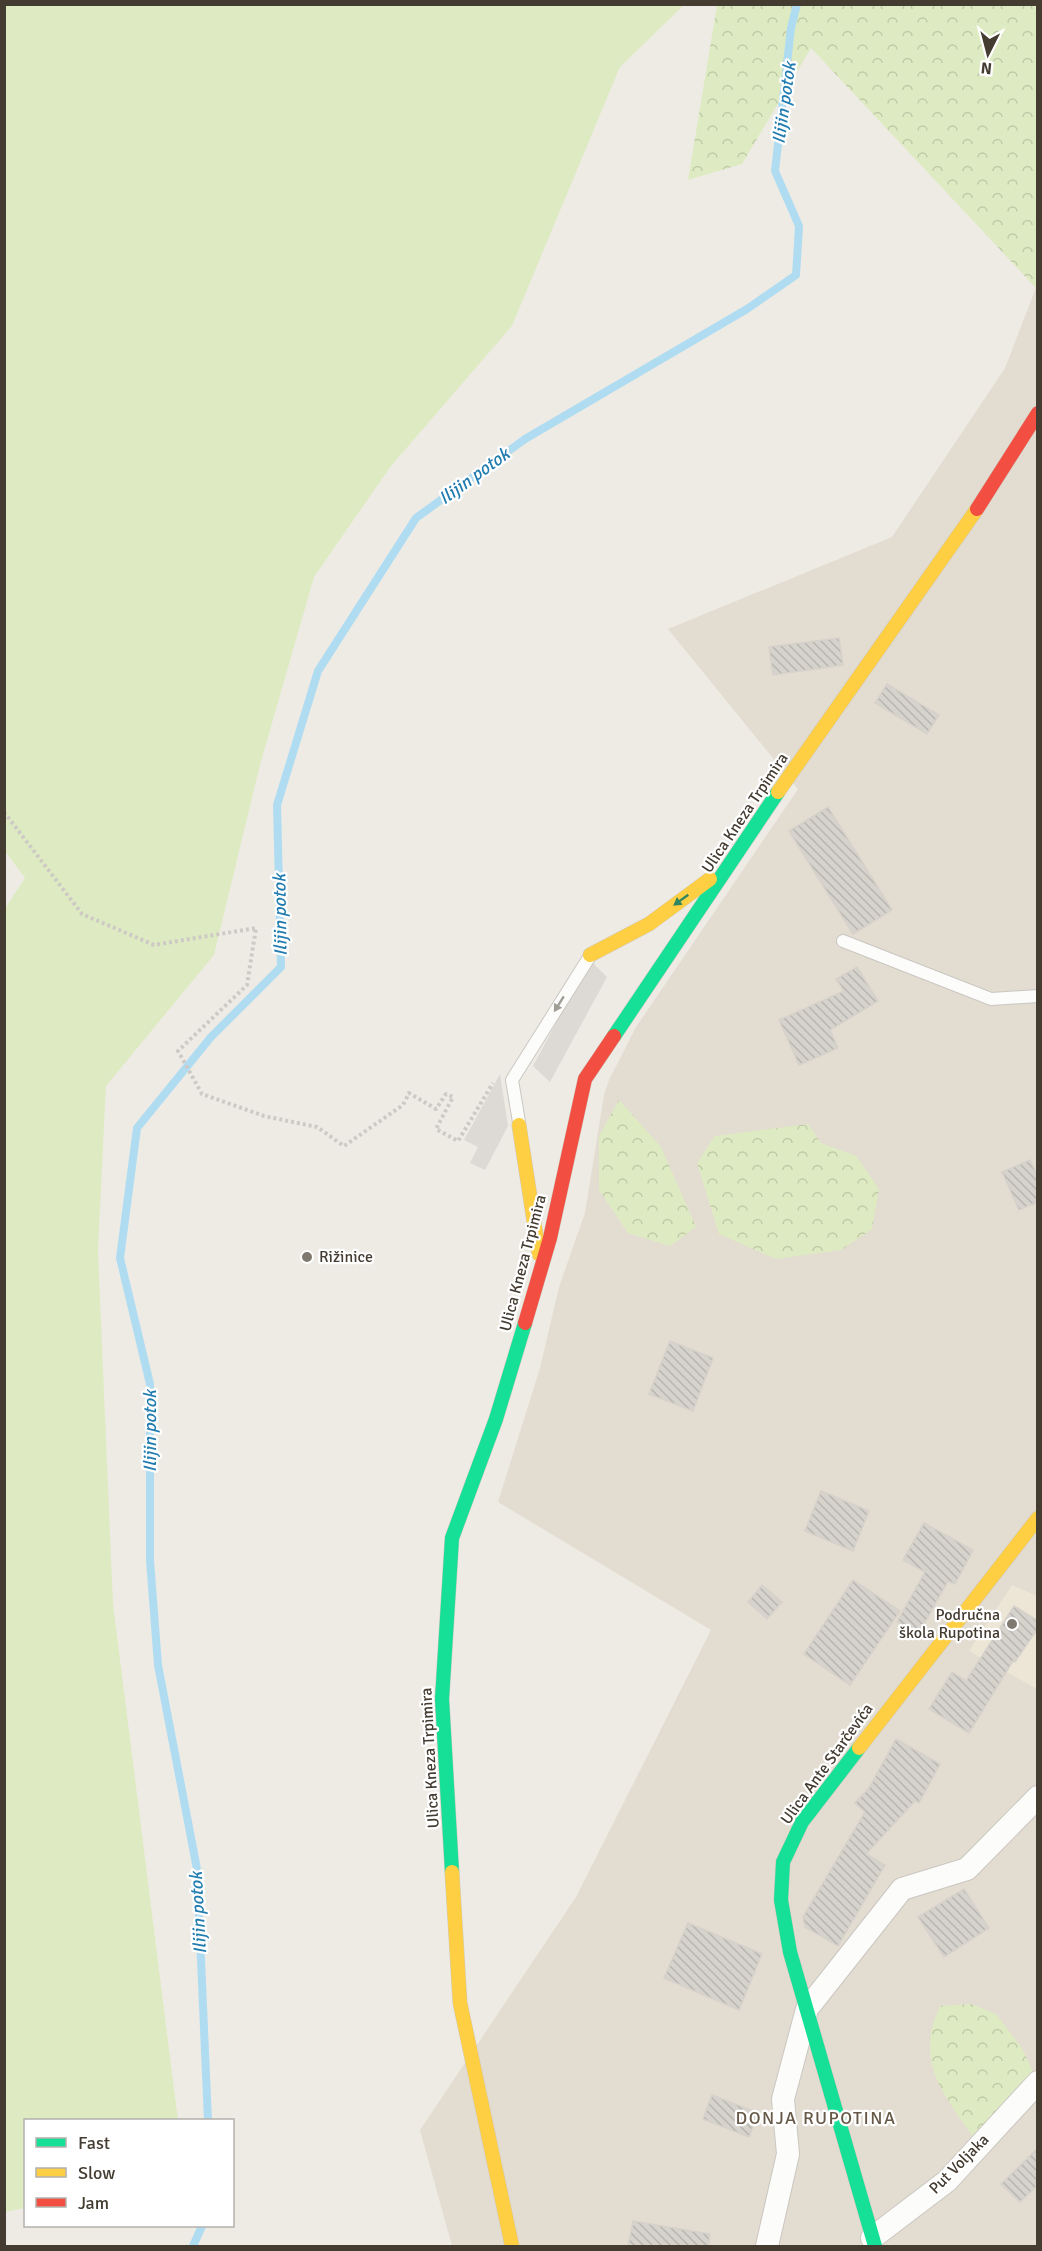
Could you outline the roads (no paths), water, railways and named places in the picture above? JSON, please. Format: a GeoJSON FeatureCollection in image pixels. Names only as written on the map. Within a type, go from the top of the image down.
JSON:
{"type":"FeatureCollection","features":[{"type":"Feature","properties":{"kind":"main road","name":"Ulica Kneza Trpimira"},"geometry":{"type":"LineString","coordinates":[[512,2247],[460,2003],[442,1699],[452,1538],[496,1419],[541,1270],[585,1079],[777,793],[956,542],[1038,413]]}},
{"type":"Feature","properties":{"kind":"main road"},"geometry":{"type":"LineString","coordinates":[[590,955],[649,924],[728,866]]}},
{"type":"Feature","properties":{"kind":"main road"},"geometry":{"type":"LineString","coordinates":[[519,1125],[541,1270]]}},
{"type":"Feature","properties":{"kind":"main road","name":"Ulica Ante Starčevića"},"geometry":{"type":"LineString","coordinates":[[873,2242],[790,1952],[781,1900],[783,1862],[802,1822],[1038,1518]]}},
{"type":"Feature","properties":{"kind":"street"},"geometry":{"type":"LineString","coordinates":[[767,2247],[788,2154],[783,2099],[807,2008],[902,1889],[967,1869],[1038,1797]]}},
{"type":"Feature","properties":{"kind":"street","name":"Put Voljaka"},"geometry":{"type":"LineString","coordinates":[[873,2242],[946,2181],[1038,2082]]}},
{"type":"Feature","properties":{"kind":"lane"},"geometry":{"type":"LineString","coordinates":[[843,941],[991,999],[1038,996]]}},
{"type":"Feature","properties":{"kind":"lane"},"geometry":{"type":"LineString","coordinates":[[519,1125],[512,1080],[590,955]]}},
{"type":"Feature","properties":{"kind":"waterway","name":"Ilijin potok"},"geometry":{"type":"LineString","coordinates":[[208,2119],[197,1869],[158,1665],[150,1560],[150,1384],[120,1258],[137,1128],[211,1037],[281,967],[277,805],[318,671],[416,518],[525,439],[747,309],[796,275],[799,226],[775,171],[791,28],[797,4]]}},
{"type":"Feature","properties":{"kind":"waterway","name":"Ilijin potok"},"geometry":{"type":"LineString","coordinates":[[193,2246],[202,2227]]}},
{"type":"Feature","properties":{"kind":"place","name":"Rižinice"},"geometry":{"type":"Point","coordinates":[307,1257]}},
{"type":"Feature","properties":{"kind":"place","name":"Područna škola Rupotina"},"geometry":{"type":"Point","coordinates":[1012,1624]}},
{"type":"Feature","properties":{"kind":"district","name":"DONJA RUPOTINA"},"geometry":{"type":"Point","coordinates":[816,2118]}}]}
